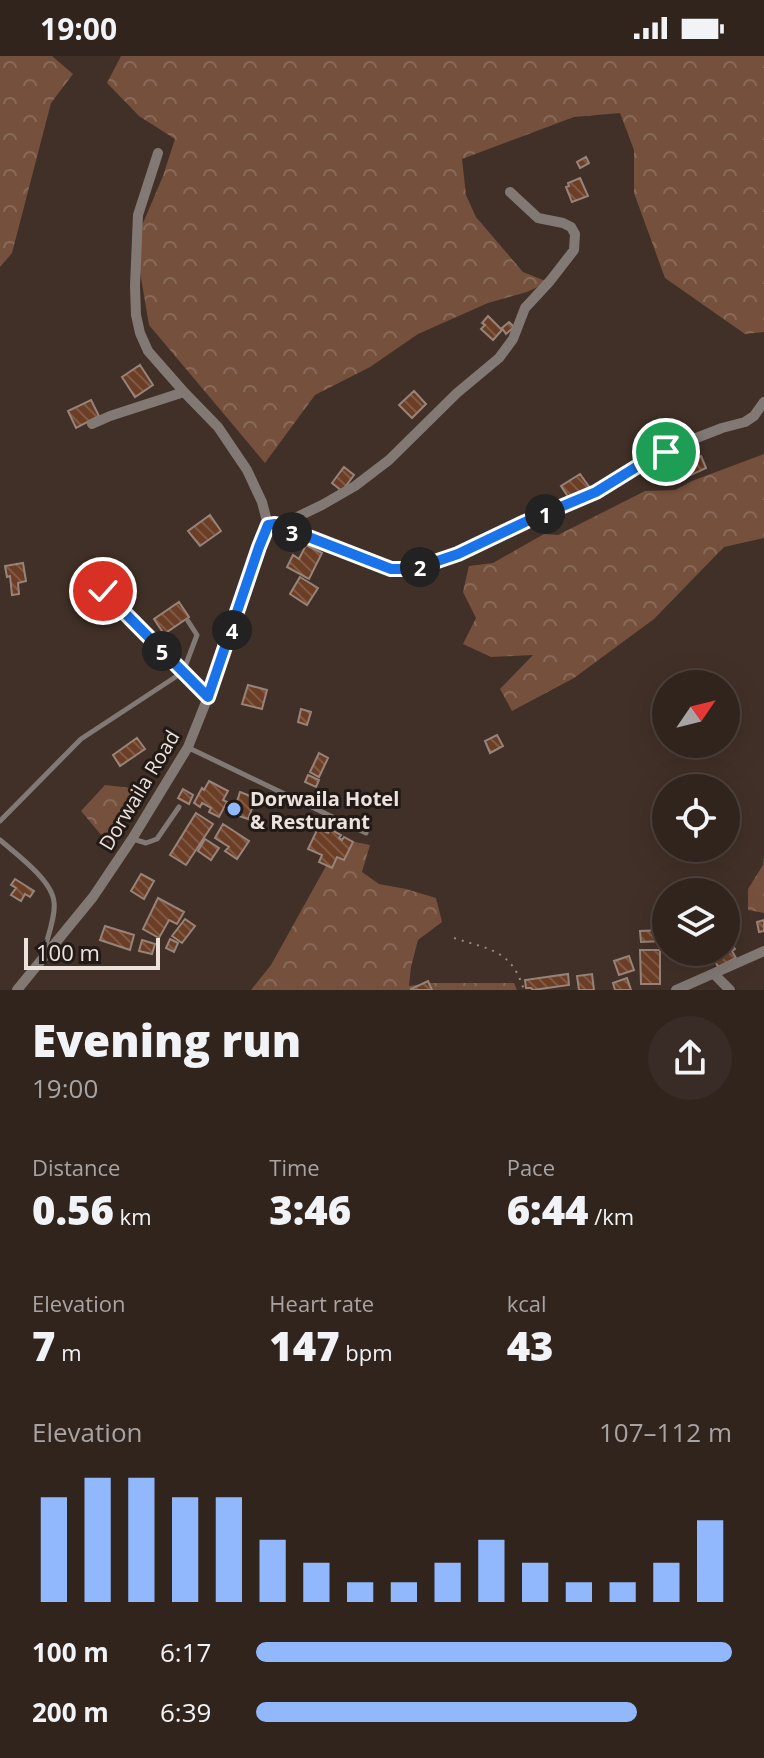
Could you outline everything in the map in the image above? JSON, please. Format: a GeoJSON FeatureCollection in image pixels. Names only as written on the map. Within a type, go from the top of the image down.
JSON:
{"type":"FeatureCollection","features":[{"type":"Feature","properties":{"kind":"street"},"geometry":{"type":"LineString","coordinates":[[158,153],[138,215],[135,286],[140,333],[148,351],[218,427],[247,470],[271,525],[391,569],[414,569],[458,554],[596,492],[686,442],[745,422],[764,402]]}},
{"type":"Feature","properties":{"kind":"street"},"geometry":{"type":"LineString","coordinates":[[271,525],[322,505],[355,486],[389,460],[447,402],[499,358],[513,339],[525,308],[574,250],[575,234],[571,227],[563,223],[538,218],[510,192]]}},
{"type":"Feature","properties":{"kind":"street"},"geometry":{"type":"LineString","coordinates":[[92,424],[184,392]]}},
{"type":"Feature","properties":{"kind":"street","name":"Dorwaila Road"},"geometry":{"type":"LineString","coordinates":[[17,990],[93,897],[188,747],[259,547],[271,525]]}},
{"type":"Feature","properties":{"kind":"street"},"geometry":{"type":"LineString","coordinates":[[676,990],[764,951]]}},
{"type":"Feature","properties":{"kind":"street"},"geometry":{"type":"LineString","coordinates":[[714,974],[730,990]]}},
{"type":"Feature","properties":{"kind":"lane"},"geometry":{"type":"LineString","coordinates":[[103,591],[208,697]]}},
{"type":"Feature","properties":{"kind":"lane"},"geometry":{"type":"LineString","coordinates":[[0,821],[81,739],[183,672],[197,635],[188,621]]}},
{"type":"Feature","properties":{"kind":"lane"},"geometry":{"type":"LineString","coordinates":[[188,747],[366,833]]}},
{"type":"Feature","properties":{"kind":"lane"},"geometry":{"type":"LineString","coordinates":[[132,839],[146,843],[157,839],[179,807]]}},
{"type":"Feature","properties":{"kind":"lane"},"geometry":{"type":"LineString","coordinates":[[0,840],[37,874],[54,899],[42,958]]}},
{"type":"Feature","properties":{"kind":"path"},"geometry":{"type":"LineString","coordinates":[[454,938],[498,952],[513,966],[524,990]]}},
{"type":"Feature","properties":{"kind":"green space"},"geometry":{"type":"Polygon","coordinates":[[[0,56],[52,56],[73,74],[51,103],[12,253],[0,267],[0,56]]]}},
{"type":"Feature","properties":{"kind":"green space"},"geometry":{"type":"Polygon","coordinates":[[[121,56],[764,56],[764,332],[745,334],[665,278],[634,193],[634,150],[620,113],[574,117],[462,159],[466,195],[476,217],[523,272],[548,282],[527,292],[488,303],[418,334],[370,367],[315,395],[265,463],[149,325],[135,242],[175,139],[139,116],[107,83],[121,56]]]}},
{"type":"Feature","properties":{"kind":"green space"},"geometry":{"type":"Polygon","coordinates":[[[764,454],[764,538],[724,547],[654,619],[574,678],[512,711],[500,689],[533,655],[491,657],[463,644],[476,618],[463,592],[469,566],[493,563],[544,534],[558,535],[645,491],[675,490],[764,454]]]}},
{"type":"Feature","properties":{"kind":"green space"},"geometry":{"type":"Polygon","coordinates":[[[105,785],[140,789],[108,843],[81,811],[105,785]]]}},
{"type":"Feature","properties":{"kind":"green space"},"geometry":{"type":"Polygon","coordinates":[[[341,839],[370,845],[362,872],[379,884],[436,898],[442,922],[418,940],[409,986],[429,983],[514,983],[517,990],[251,990],[271,965],[341,839]]]}},
{"type":"Feature","properties":{"kind":"green space"},"geometry":{"type":"Polygon","coordinates":[[[764,857],[764,913],[748,910],[748,889],[763,865],[764,857]]]}},
{"type":"Feature","properties":{"kind":"building"},"geometry":{"type":"Polygon","coordinates":[[[586,157],[589,163],[580,168],[577,162],[586,157]]]}},
{"type":"Feature","properties":{"kind":"building"},"geometry":{"type":"Polygon","coordinates":[[[580,178],[588,196],[572,202],[566,187],[580,178]]]}},
{"type":"Feature","properties":{"kind":"building"},"geometry":{"type":"Polygon","coordinates":[[[488,316],[502,330],[493,340],[481,329],[488,316]]]}},
{"type":"Feature","properties":{"kind":"building"},"geometry":{"type":"Polygon","coordinates":[[[509,322],[514,327],[506,334],[502,328],[509,322]]]}},
{"type":"Feature","properties":{"kind":"building"},"geometry":{"type":"Polygon","coordinates":[[[140,365],[153,385],[135,397],[122,377],[140,365]]]}},
{"type":"Feature","properties":{"kind":"building"},"geometry":{"type":"Polygon","coordinates":[[[414,391],[426,404],[412,418],[399,405],[414,391]]]}},
{"type":"Feature","properties":{"kind":"building"},"geometry":{"type":"Polygon","coordinates":[[[91,400],[99,416],[76,428],[68,411],[91,400]]]}},
{"type":"Feature","properties":{"kind":"building"},"geometry":{"type":"Polygon","coordinates":[[[701,456],[706,468],[691,475],[686,463],[701,456]]]}},
{"type":"Feature","properties":{"kind":"building"},"geometry":{"type":"Polygon","coordinates":[[[344,467],[354,475],[342,491],[332,483],[344,467]]]}},
{"type":"Feature","properties":{"kind":"building"},"geometry":{"type":"Polygon","coordinates":[[[580,474],[590,488],[571,501],[561,486],[580,474]]]}},
{"type":"Feature","properties":{"kind":"building"},"geometry":{"type":"Polygon","coordinates":[[[210,515],[221,531],[200,546],[188,531],[210,515]]]}},
{"type":"Feature","properties":{"kind":"building"},"geometry":{"type":"Polygon","coordinates":[[[306,545],[322,553],[309,579],[287,567],[293,555],[299,559],[306,545]]]}},
{"type":"Feature","properties":{"kind":"building"},"geometry":{"type":"Polygon","coordinates":[[[23,563],[26,581],[18,583],[19,594],[12,595],[10,576],[7,577],[5,566],[23,563]]]}},
{"type":"Feature","properties":{"kind":"building"},"geometry":{"type":"Polygon","coordinates":[[[300,577],[318,588],[307,605],[290,594],[300,577]]]}},
{"type":"Feature","properties":{"kind":"building"},"geometry":{"type":"Polygon","coordinates":[[[179,602],[189,617],[164,634],[154,619],[179,602]]]}},
{"type":"Feature","properties":{"kind":"building"},"geometry":{"type":"Polygon","coordinates":[[[248,685],[267,690],[262,709],[242,704],[248,685]]]}},
{"type":"Feature","properties":{"kind":"building"},"geometry":{"type":"Polygon","coordinates":[[[301,709],[311,712],[307,725],[298,722],[301,709]]]}},
{"type":"Feature","properties":{"kind":"building"},"geometry":{"type":"Polygon","coordinates":[[[497,735],[503,746],[490,753],[485,741],[497,735]]]}},
{"type":"Feature","properties":{"kind":"building"},"geometry":{"type":"Polygon","coordinates":[[[137,738],[145,749],[120,766],[113,755],[137,738]]]}},
{"type":"Feature","properties":{"kind":"building"},"geometry":{"type":"Polygon","coordinates":[[[319,753],[328,758],[319,777],[310,772],[319,753]]]}},
{"type":"Feature","properties":{"kind":"building"},"geometry":{"type":"Polygon","coordinates":[[[308,775],[319,780],[316,787],[305,782],[308,775]]]}},
{"type":"Feature","properties":{"kind":"building"},"geometry":{"type":"Polygon","coordinates":[[[209,781],[228,791],[223,800],[227,802],[219,817],[209,812],[211,808],[194,803],[209,781]]]}},
{"type":"Feature","properties":{"kind":"building"},"geometry":{"type":"Polygon","coordinates":[[[183,789],[193,795],[189,804],[178,798],[183,789]]]}},
{"type":"Feature","properties":{"kind":"building"},"geometry":{"type":"Polygon","coordinates":[[[240,792],[256,798],[248,819],[233,814],[240,792]]]}},
{"type":"Feature","properties":{"kind":"building"},"geometry":{"type":"Polygon","coordinates":[[[196,813],[213,824],[186,865],[170,855],[196,813]]]}},
{"type":"Feature","properties":{"kind":"building"},"geometry":{"type":"Polygon","coordinates":[[[223,824],[249,841],[237,859],[225,851],[229,847],[215,838],[223,824]]]}},
{"type":"Feature","properties":{"kind":"building"},"geometry":{"type":"Polygon","coordinates":[[[318,828],[328,833],[330,829],[341,835],[339,838],[342,840],[344,837],[353,842],[344,860],[337,857],[332,868],[319,862],[322,855],[308,849],[318,828]]]}},
{"type":"Feature","properties":{"kind":"building"},"geometry":{"type":"Polygon","coordinates":[[[205,839],[219,848],[211,860],[198,851],[205,839]]]}},
{"type":"Feature","properties":{"kind":"building"},"geometry":{"type":"Polygon","coordinates":[[[141,874],[154,881],[144,899],[131,891],[141,874]]]}},
{"type":"Feature","properties":{"kind":"building"},"geometry":{"type":"Polygon","coordinates":[[[15,879],[34,891],[30,897],[25,894],[21,901],[11,895],[16,888],[11,885],[15,879]]]}},
{"type":"Feature","properties":{"kind":"building"},"geometry":{"type":"Polygon","coordinates":[[[158,898],[184,912],[177,924],[169,920],[159,938],[143,929],[158,898]]]}},
{"type":"Feature","properties":{"kind":"building"},"geometry":{"type":"Polygon","coordinates":[[[185,919],[195,926],[182,943],[172,936],[185,919]]]}},
{"type":"Feature","properties":{"kind":"building"},"geometry":{"type":"Polygon","coordinates":[[[764,920],[764,931],[759,932],[757,922],[764,920]]]}},
{"type":"Feature","properties":{"kind":"building"},"geometry":{"type":"Polygon","coordinates":[[[105,926],[134,935],[130,950],[100,940],[105,926]]]}},
{"type":"Feature","properties":{"kind":"building"},"geometry":{"type":"Polygon","coordinates":[[[652,930],[652,942],[641,942],[640,931],[652,930]]]}},
{"type":"Feature","properties":{"kind":"building"},"geometry":{"type":"Polygon","coordinates":[[[170,939],[178,943],[174,952],[166,948],[170,939]]]}},
{"type":"Feature","properties":{"kind":"building"},"geometry":{"type":"Polygon","coordinates":[[[142,940],[155,944],[152,954],[139,951],[142,940]]]}},
{"type":"Feature","properties":{"kind":"building"},"geometry":{"type":"Polygon","coordinates":[[[640,950],[652,950],[652,966],[660,966],[660,984],[641,984],[640,950]]]}},
{"type":"Feature","properties":{"kind":"building"},"geometry":{"type":"Polygon","coordinates":[[[629,956],[634,970],[619,975],[614,961],[629,956]]]}},
{"type":"Feature","properties":{"kind":"building"},"geometry":{"type":"Polygon","coordinates":[[[568,974],[569,985],[533,990],[526,988],[525,980],[568,974]]]}},
{"type":"Feature","properties":{"kind":"building"},"geometry":{"type":"Polygon","coordinates":[[[592,974],[594,990],[579,990],[577,976],[592,974]]]}},
{"type":"Feature","properties":{"kind":"building"},"geometry":{"type":"Polygon","coordinates":[[[627,978],[631,990],[615,990],[613,983],[627,978]]]}},
{"type":"Feature","properties":{"kind":"building"},"geometry":{"type":"Polygon","coordinates":[[[428,981],[432,990],[411,989],[428,981]]]}},
{"type":"Feature","properties":{"kind":"place","name":"Dorwaila Hotel & Resturant"},"geometry":{"type":"Point","coordinates":[234,809]}},
{"type":"Feature","properties":{"kind":"route"},"geometry":{"type":"LineString","coordinates":[[103,591],[208,697],[268,525],[275,524],[391,569],[414,569],[458,554],[596,492],[666,452]]}}]}
